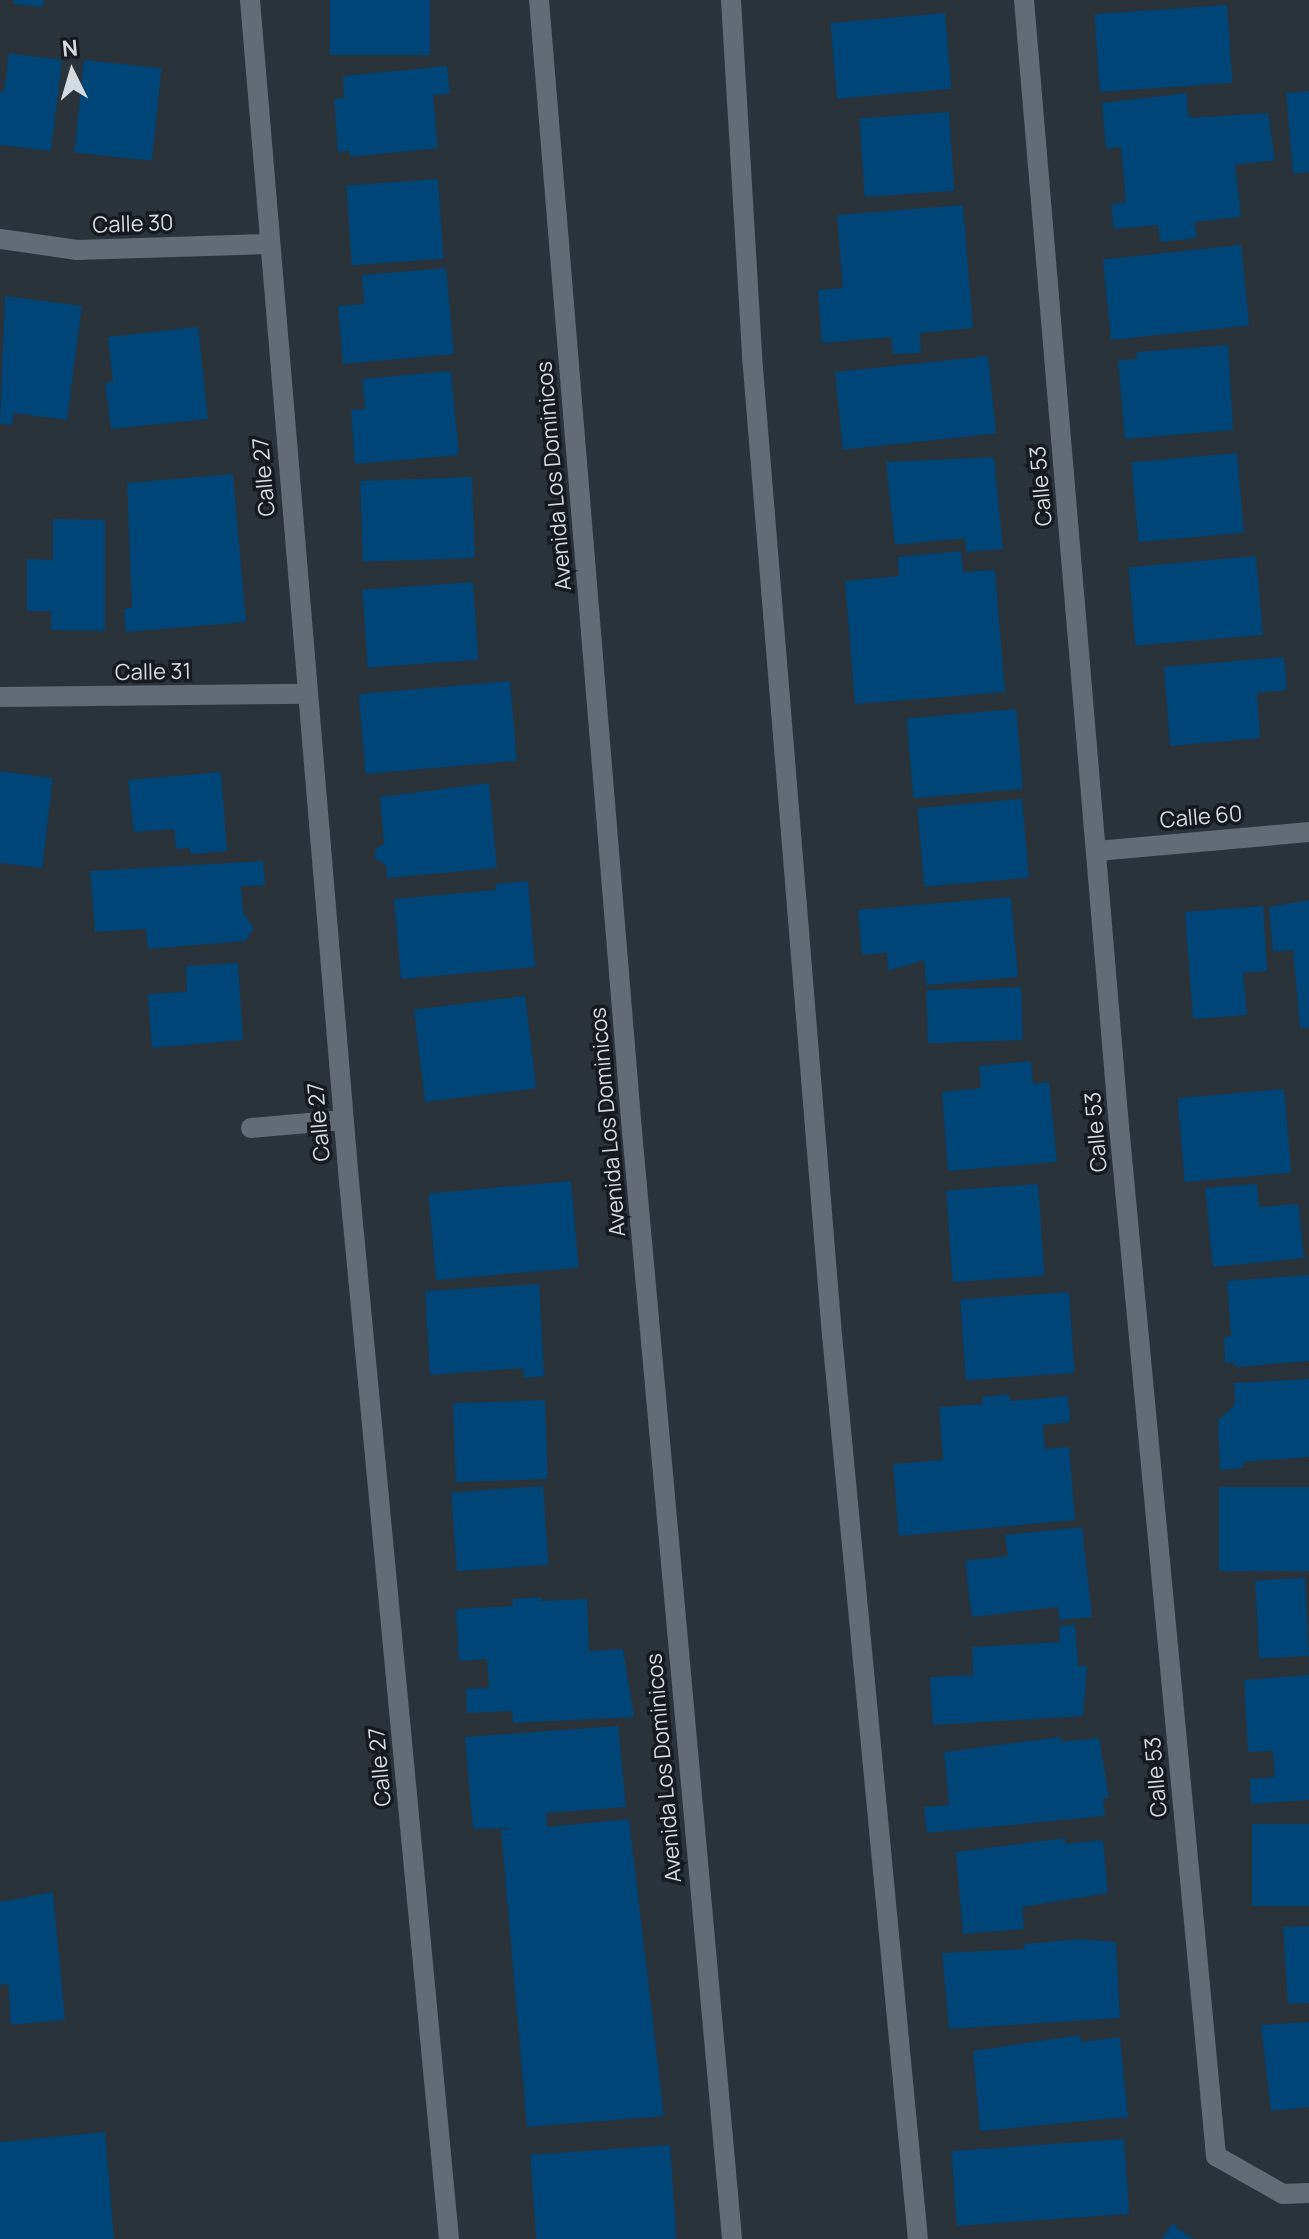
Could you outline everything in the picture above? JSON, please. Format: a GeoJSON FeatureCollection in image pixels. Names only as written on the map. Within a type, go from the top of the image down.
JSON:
{"type":"FeatureCollection","features":[{"type":"Feature","properties":{"kind":"street","name":"Calle 27"},"geometry":{"type":"LineString","coordinates":[[250,0],[343,1120],[449,2239]]}},
{"type":"Feature","properties":{"kind":"street","name":"Avenida Los Dominicos"},"geometry":{"type":"LineString","coordinates":[[539,0],[632,1131],[732,2239]]}},
{"type":"Feature","properties":{"kind":"street"},"geometry":{"type":"LineString","coordinates":[[731,0],[752,356],[831,1319],[918,2239]]}},
{"type":"Feature","properties":{"kind":"street","name":"Calle 53"},"geometry":{"type":"LineString","coordinates":[[1024,0],[1097,851],[1216,2156],[1283,2194],[1309,2193]]}},
{"type":"Feature","properties":{"kind":"street","name":"Calle 30"},"geometry":{"type":"LineString","coordinates":[[0,239],[77,250],[268,244]]}},
{"type":"Feature","properties":{"kind":"street","name":"Calle 31"},"geometry":{"type":"LineString","coordinates":[[0,697],[307,694]]}},
{"type":"Feature","properties":{"kind":"street","name":"Calle 60"},"geometry":{"type":"LineString","coordinates":[[1097,851],[1309,832]]}},
{"type":"Feature","properties":{"kind":"street"},"geometry":{"type":"LineString","coordinates":[[251,1128],[343,1120]]}},
{"type":"Feature","properties":{"kind":"building"},"geometry":{"type":"Polygon","coordinates":[[[14,0],[44,0],[43,7],[13,4],[14,0]]]}},
{"type":"Feature","properties":{"kind":"building"},"geometry":{"type":"Polygon","coordinates":[[[330,0],[430,0],[430,55],[330,55],[330,0]]]}},
{"type":"Feature","properties":{"kind":"building"},"geometry":{"type":"Polygon","coordinates":[[[1227,5],[1232,83],[1100,92],[1094,14],[1227,5]]]}},
{"type":"Feature","properties":{"kind":"building"},"geometry":{"type":"Polygon","coordinates":[[[945,13],[952,89],[837,99],[830,23],[945,13]]]}},
{"type":"Feature","properties":{"kind":"building"},"geometry":{"type":"Polygon","coordinates":[[[9,53],[62,60],[51,151],[0,145],[0,92],[4,92],[9,53]]]}},
{"type":"Feature","properties":{"kind":"building"},"geometry":{"type":"Polygon","coordinates":[[[84,60],[162,68],[152,161],[74,152],[84,60]]]}},
{"type":"Feature","properties":{"kind":"building"},"geometry":{"type":"Polygon","coordinates":[[[447,66],[450,94],[433,95],[438,148],[350,157],[350,151],[338,152],[334,99],[344,98],[343,76],[447,66]]]}},
{"type":"Feature","properties":{"kind":"building"},"geometry":{"type":"Polygon","coordinates":[[[1309,91],[1309,172],[1293,174],[1286,93],[1309,91]]]}},
{"type":"Feature","properties":{"kind":"building"},"geometry":{"type":"Polygon","coordinates":[[[1186,93],[1189,118],[1268,113],[1275,160],[1235,165],[1241,217],[1195,222],[1197,238],[1160,242],[1158,225],[1114,229],[1111,204],[1126,202],[1121,147],[1106,149],[1102,103],[1186,93]]]}},
{"type":"Feature","properties":{"kind":"building"},"geometry":{"type":"Polygon","coordinates":[[[949,112],[955,191],[865,197],[859,118],[949,112]]]}},
{"type":"Feature","properties":{"kind":"building"},"geometry":{"type":"Polygon","coordinates":[[[438,179],[444,259],[352,265],[346,185],[438,179]]]}},
{"type":"Feature","properties":{"kind":"building"},"geometry":{"type":"Polygon","coordinates":[[[963,205],[973,328],[920,333],[921,353],[893,354],[891,337],[822,343],[818,290],[843,288],[837,215],[963,205]]]}},
{"type":"Feature","properties":{"kind":"building"},"geometry":{"type":"Polygon","coordinates":[[[1241,245],[1249,326],[1111,340],[1103,260],[1241,245]]]}},
{"type":"Feature","properties":{"kind":"building"},"geometry":{"type":"Polygon","coordinates":[[[446,268],[454,354],[343,364],[338,306],[364,304],[362,275],[446,268]]]}},
{"type":"Feature","properties":{"kind":"building"},"geometry":{"type":"Polygon","coordinates":[[[5,296],[82,306],[67,420],[14,413],[12,425],[0,424],[5,296]]]}},
{"type":"Feature","properties":{"kind":"building"},"geometry":{"type":"Polygon","coordinates":[[[198,327],[208,419],[111,429],[105,383],[113,382],[108,337],[198,327]]]}},
{"type":"Feature","properties":{"kind":"building"},"geometry":{"type":"Polygon","coordinates":[[[1228,345],[1233,430],[1125,439],[1118,360],[1137,359],[1137,352],[1228,345]]]}},
{"type":"Feature","properties":{"kind":"building"},"geometry":{"type":"Polygon","coordinates":[[[988,356],[996,434],[843,450],[835,372],[988,356]]]}},
{"type":"Feature","properties":{"kind":"building"},"geometry":{"type":"Polygon","coordinates":[[[451,371],[459,455],[355,464],[351,410],[365,409],[362,379],[451,371]]]}},
{"type":"Feature","properties":{"kind":"building"},"geometry":{"type":"Polygon","coordinates":[[[1237,453],[1244,533],[1138,542],[1131,462],[1237,453]]]}},
{"type":"Feature","properties":{"kind":"building"},"geometry":{"type":"Polygon","coordinates":[[[994,457],[1003,549],[966,552],[965,538],[895,545],[886,462],[994,457]]]}},
{"type":"Feature","properties":{"kind":"building"},"geometry":{"type":"Polygon","coordinates":[[[233,474],[246,622],[126,632],[124,609],[132,608],[127,483],[233,474]]]}},
{"type":"Feature","properties":{"kind":"building"},"geometry":{"type":"Polygon","coordinates":[[[472,477],[475,558],[363,562],[360,481],[472,477]]]}},
{"type":"Feature","properties":{"kind":"building"},"geometry":{"type":"Polygon","coordinates":[[[53,519],[105,520],[105,631],[51,630],[51,611],[27,611],[27,559],[53,560],[53,519]]]}},
{"type":"Feature","properties":{"kind":"building"},"geometry":{"type":"Polygon","coordinates":[[[961,551],[963,572],[995,570],[1005,692],[855,704],[845,581],[899,576],[898,557],[961,551]]]}},
{"type":"Feature","properties":{"kind":"building"},"geometry":{"type":"Polygon","coordinates":[[[1256,556],[1263,635],[1135,646],[1128,567],[1256,556]]]}},
{"type":"Feature","properties":{"kind":"building"},"geometry":{"type":"Polygon","coordinates":[[[473,582],[478,660],[368,668],[362,590],[473,582]]]}},
{"type":"Feature","properties":{"kind":"building"},"geometry":{"type":"Polygon","coordinates":[[[1284,657],[1287,690],[1257,693],[1260,738],[1170,746],[1164,667],[1284,657]]]}},
{"type":"Feature","properties":{"kind":"building"},"geometry":{"type":"Polygon","coordinates":[[[510,681],[517,761],[366,774],[359,694],[510,681]]]}},
{"type":"Feature","properties":{"kind":"building"},"geometry":{"type":"Polygon","coordinates":[[[1016,709],[1023,789],[913,798],[906,719],[1016,709]]]}},
{"type":"Feature","properties":{"kind":"building"},"geometry":{"type":"Polygon","coordinates":[[[0,771],[53,778],[42,868],[0,863],[0,771]]]}},
{"type":"Feature","properties":{"kind":"building"},"geometry":{"type":"Polygon","coordinates":[[[221,772],[227,851],[190,854],[190,848],[176,849],[174,829],[134,832],[128,780],[221,772]]]}},
{"type":"Feature","properties":{"kind":"building"},"geometry":{"type":"Polygon","coordinates":[[[489,783],[497,868],[387,878],[386,865],[375,858],[375,849],[384,844],[380,797],[489,783]]]}},
{"type":"Feature","properties":{"kind":"building"},"geometry":{"type":"Polygon","coordinates":[[[1022,799],[1029,878],[924,887],[917,808],[1022,799]]]}},
{"type":"Feature","properties":{"kind":"building"},"geometry":{"type":"Polygon","coordinates":[[[263,861],[265,885],[241,886],[243,912],[254,929],[245,941],[148,949],[146,929],[95,932],[90,871],[263,861]]]}},
{"type":"Feature","properties":{"kind":"building"},"geometry":{"type":"Polygon","coordinates":[[[528,881],[535,967],[401,979],[394,899],[496,890],[495,884],[528,881]]]}},
{"type":"Feature","properties":{"kind":"building"},"geometry":{"type":"Polygon","coordinates":[[[1011,897],[1018,977],[926,985],[924,960],[888,971],[887,953],[862,955],[858,910],[1011,897]]]}},
{"type":"Feature","properties":{"kind":"building"},"geometry":{"type":"Polygon","coordinates":[[[1309,900],[1309,1027],[1300,1028],[1293,950],[1273,952],[1269,907],[1309,900]]]}},
{"type":"Feature","properties":{"kind":"building"},"geometry":{"type":"Polygon","coordinates":[[[1263,906],[1267,971],[1243,973],[1247,1015],[1193,1019],[1185,912],[1263,906]]]}},
{"type":"Feature","properties":{"kind":"building"},"geometry":{"type":"Polygon","coordinates":[[[238,963],[243,1040],[152,1048],[148,994],[187,992],[186,966],[238,963]]]}},
{"type":"Feature","properties":{"kind":"building"},"geometry":{"type":"Polygon","coordinates":[[[1021,987],[1023,1040],[928,1043],[926,990],[1021,987]]]}},
{"type":"Feature","properties":{"kind":"building"},"geometry":{"type":"Polygon","coordinates":[[[525,996],[536,1088],[425,1102],[414,1010],[525,996]]]}},
{"type":"Feature","properties":{"kind":"building"},"geometry":{"type":"Polygon","coordinates":[[[1031,1061],[1033,1084],[1049,1082],[1057,1162],[948,1171],[942,1092],[981,1088],[979,1066],[1031,1061]]]}},
{"type":"Feature","properties":{"kind":"building"},"geometry":{"type":"Polygon","coordinates":[[[1284,1089],[1291,1173],[1185,1182],[1177,1098],[1284,1089]]]}},
{"type":"Feature","properties":{"kind":"building"},"geometry":{"type":"Polygon","coordinates":[[[571,1181],[579,1268],[436,1280],[429,1193],[571,1181]]]}},
{"type":"Feature","properties":{"kind":"building"},"geometry":{"type":"Polygon","coordinates":[[[1038,1184],[1044,1276],[953,1282],[946,1190],[1038,1184]]]}},
{"type":"Feature","properties":{"kind":"building"},"geometry":{"type":"Polygon","coordinates":[[[1257,1184],[1259,1207],[1298,1204],[1304,1258],[1213,1267],[1205,1188],[1257,1184]]]}},
{"type":"Feature","properties":{"kind":"building"},"geometry":{"type":"Polygon","coordinates":[[[1309,1275],[1309,1361],[1235,1367],[1234,1362],[1225,1363],[1224,1337],[1231,1336],[1227,1281],[1309,1275]]]}},
{"type":"Feature","properties":{"kind":"building"},"geometry":{"type":"Polygon","coordinates":[[[539,1284],[544,1376],[524,1378],[523,1368],[430,1375],[425,1291],[539,1284]]]}},
{"type":"Feature","properties":{"kind":"building"},"geometry":{"type":"Polygon","coordinates":[[[1069,1292],[1075,1373],[966,1380],[960,1300],[1069,1292]]]}},
{"type":"Feature","properties":{"kind":"building"},"geometry":{"type":"Polygon","coordinates":[[[1309,1379],[1309,1457],[1243,1462],[1244,1468],[1220,1470],[1218,1420],[1235,1405],[1234,1383],[1309,1379]]]}},
{"type":"Feature","properties":{"kind":"building"},"geometry":{"type":"Polygon","coordinates":[[[1009,1394],[1010,1401],[1068,1396],[1070,1422],[1043,1425],[1045,1449],[1069,1447],[1075,1520],[899,1536],[893,1464],[943,1460],[939,1407],[983,1404],[982,1397],[1009,1394]]]}},
{"type":"Feature","properties":{"kind":"building"},"geometry":{"type":"Polygon","coordinates":[[[545,1400],[548,1479],[456,1482],[453,1403],[545,1400]]]}},
{"type":"Feature","properties":{"kind":"building"},"geometry":{"type":"Polygon","coordinates":[[[543,1486],[549,1565],[457,1571],[451,1492],[543,1486]]]}},
{"type":"Feature","properties":{"kind":"building"},"geometry":{"type":"Polygon","coordinates":[[[1219,1487],[1309,1487],[1309,1571],[1219,1571],[1219,1487]]]}},
{"type":"Feature","properties":{"kind":"building"},"geometry":{"type":"Polygon","coordinates":[[[1082,1527],[1092,1617],[1059,1620],[1058,1607],[972,1617],[965,1561],[1008,1556],[1005,1535],[1082,1527]]]}},
{"type":"Feature","properties":{"kind":"building"},"geometry":{"type":"Polygon","coordinates":[[[1305,1578],[1309,1656],[1259,1659],[1255,1581],[1305,1578]]]}},
{"type":"Feature","properties":{"kind":"building"},"geometry":{"type":"Polygon","coordinates":[[[542,1597],[541,1601],[587,1599],[589,1651],[623,1649],[634,1717],[513,1723],[512,1711],[467,1713],[466,1689],[489,1688],[487,1659],[459,1661],[456,1609],[513,1606],[512,1599],[542,1597]]]}},
{"type":"Feature","properties":{"kind":"building"},"geometry":{"type":"Polygon","coordinates":[[[1075,1625],[1078,1666],[1087,1666],[1083,1716],[933,1725],[930,1677],[973,1675],[972,1647],[1060,1642],[1059,1626],[1075,1625]]]}},
{"type":"Feature","properties":{"kind":"building"},"geometry":{"type":"Polygon","coordinates":[[[1309,1675],[1309,1800],[1251,1804],[1250,1779],[1275,1777],[1273,1751],[1248,1752],[1244,1680],[1309,1675]]]}},
{"type":"Feature","properties":{"kind":"building"},"geometry":{"type":"Polygon","coordinates":[[[618,1726],[626,1807],[546,1813],[547,1827],[629,1819],[664,2116],[527,2127],[501,1830],[513,1828],[473,1829],[465,1737],[618,1726]]]}},
{"type":"Feature","properties":{"kind":"building"},"geometry":{"type":"Polygon","coordinates":[[[1061,1737],[1061,1742],[1099,1738],[1109,1798],[1103,1798],[1105,1816],[927,1833],[924,1807],[949,1805],[944,1752],[1061,1737]]]}},
{"type":"Feature","properties":{"kind":"building"},"geometry":{"type":"Polygon","coordinates":[[[1252,1824],[1309,1824],[1309,1906],[1252,1906],[1252,1824]]]}},
{"type":"Feature","properties":{"kind":"building"},"geometry":{"type":"Polygon","coordinates":[[[1065,1838],[1065,1844],[1103,1840],[1108,1893],[1022,1907],[1024,1929],[963,1934],[956,1852],[1065,1838]]]}},
{"type":"Feature","properties":{"kind":"building"},"geometry":{"type":"Polygon","coordinates":[[[53,1892],[65,2020],[11,2025],[8,1984],[0,1985],[0,1902],[53,1892]]]}},
{"type":"Feature","properties":{"kind":"building"},"geometry":{"type":"Polygon","coordinates":[[[1309,1926],[1309,2003],[1288,2004],[1283,1927],[1309,1926]]]}},
{"type":"Feature","properties":{"kind":"building"},"geometry":{"type":"Polygon","coordinates":[[[1078,1939],[1116,1942],[1120,2018],[949,2029],[942,1953],[1025,1949],[1024,1944],[1078,1939]]]}},
{"type":"Feature","properties":{"kind":"building"},"geometry":{"type":"Polygon","coordinates":[[[1309,2022],[1309,2107],[1271,2111],[1261,2025],[1309,2022]]]}},
{"type":"Feature","properties":{"kind":"building"},"geometry":{"type":"Polygon","coordinates":[[[1080,2035],[1081,2042],[1120,2037],[1128,2117],[980,2131],[973,2051],[1080,2035]]]}},
{"type":"Feature","properties":{"kind":"building"},"geometry":{"type":"Polygon","coordinates":[[[105,2132],[114,2239],[0,2239],[0,2142],[105,2132]]]}},
{"type":"Feature","properties":{"kind":"building"},"geometry":{"type":"Polygon","coordinates":[[[1124,2139],[1129,2214],[957,2226],[951,2151],[1124,2139]]]}},
{"type":"Feature","properties":{"kind":"building"},"geometry":{"type":"Polygon","coordinates":[[[670,2145],[677,2239],[536,2239],[530,2155],[670,2145]]]}},
{"type":"Feature","properties":{"kind":"building"},"geometry":{"type":"Polygon","coordinates":[[[1172,2224],[1193,2239],[1162,2239],[1172,2224]]]}}]}
